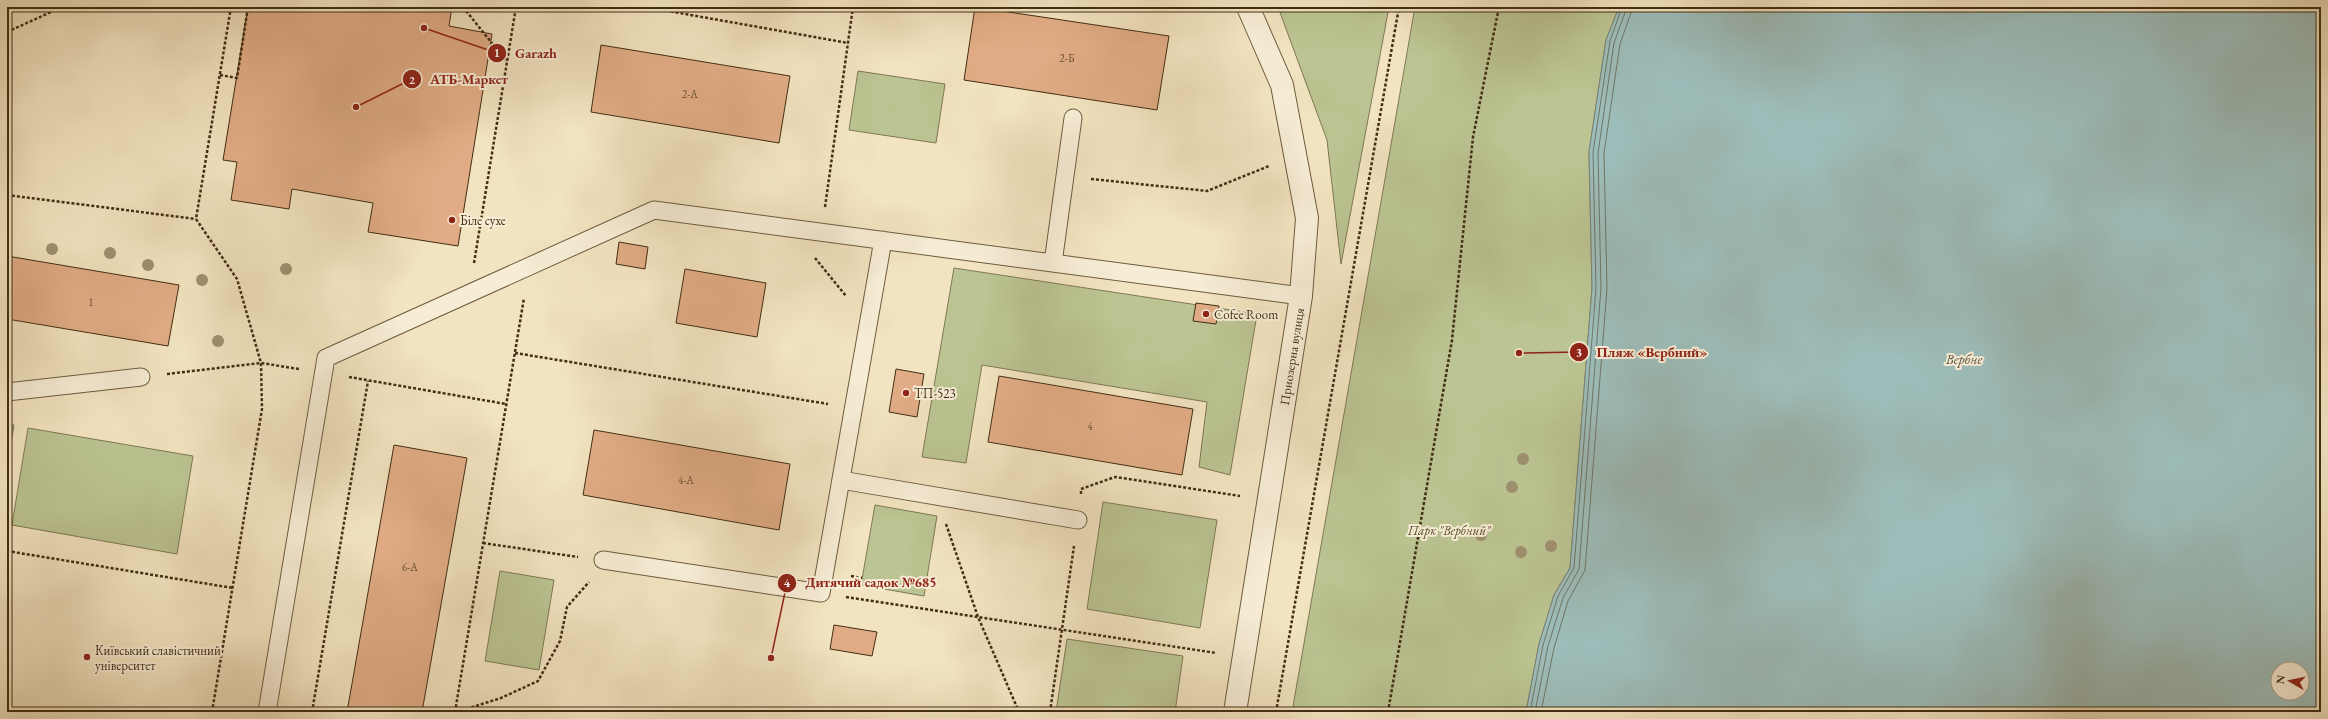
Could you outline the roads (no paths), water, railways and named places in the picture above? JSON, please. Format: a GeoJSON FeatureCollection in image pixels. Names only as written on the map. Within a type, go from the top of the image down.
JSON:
{"type":"FeatureCollection","features":[{"type":"Feature","properties":{"kind":"street","name":"Приозерна вулиця"},"geometry":{"type":"LineString","coordinates":[[1235,712],[1301,296],[1307,218],[1282,85],[1248,7]]}},
{"type":"Feature","properties":{"kind":"lane"},"geometry":{"type":"LineString","coordinates":[[1054,263],[1072,118]]}},
{"type":"Feature","properties":{"kind":"lane"},"geometry":{"type":"LineString","coordinates":[[266,712],[326,358],[654,210],[1301,296]]}},
{"type":"Feature","properties":{"kind":"lane"},"geometry":{"type":"LineString","coordinates":[[608,561],[821,593],[883,240]]}},
{"type":"Feature","properties":{"kind":"lane"},"geometry":{"type":"LineString","coordinates":[[7,392],[141,377]]}},
{"type":"Feature","properties":{"kind":"lane"},"geometry":{"type":"LineString","coordinates":[[841,480],[1078,520]]}},
{"type":"Feature","properties":{"kind":"water","name":"Вербне"},"geometry":{"type":"Polygon","coordinates":[[[1619,7],[2321,7],[2321,712],[1526,712],[1539,644],[1554,595],[1570,568],[1592,288],[1589,152],[1606,40],[1619,7]]]}},
{"type":"Feature","properties":{"kind":"place","name":"Garazh"},"geometry":{"type":"Point","coordinates":[424,28]}},
{"type":"Feature","properties":{"kind":"place","name":"АТБ-Маркет"},"geometry":{"type":"Point","coordinates":[356,107]}},
{"type":"Feature","properties":{"kind":"place","name":"Біле сухе"},"geometry":{"type":"Point","coordinates":[452,220]}},
{"type":"Feature","properties":{"kind":"place","name":"Cofee Room"},"geometry":{"type":"Point","coordinates":[1206,314]}},
{"type":"Feature","properties":{"kind":"place","name":"Пляж «Вербний»"},"geometry":{"type":"Point","coordinates":[1519,353]}},
{"type":"Feature","properties":{"kind":"place","name":"ТП-523"},"geometry":{"type":"Point","coordinates":[906,393]}},
{"type":"Feature","properties":{"kind":"place","name":"Київський славістичний університет"},"geometry":{"type":"Point","coordinates":[87,657]}},
{"type":"Feature","properties":{"kind":"place","name":"Дитячий садок №685"},"geometry":{"type":"Point","coordinates":[771,658]}},
{"type":"Feature","properties":{"kind":"park label","name":"Парк \"Вербний\""},"geometry":{"type":"Point","coordinates":[1449,530]}}]}
